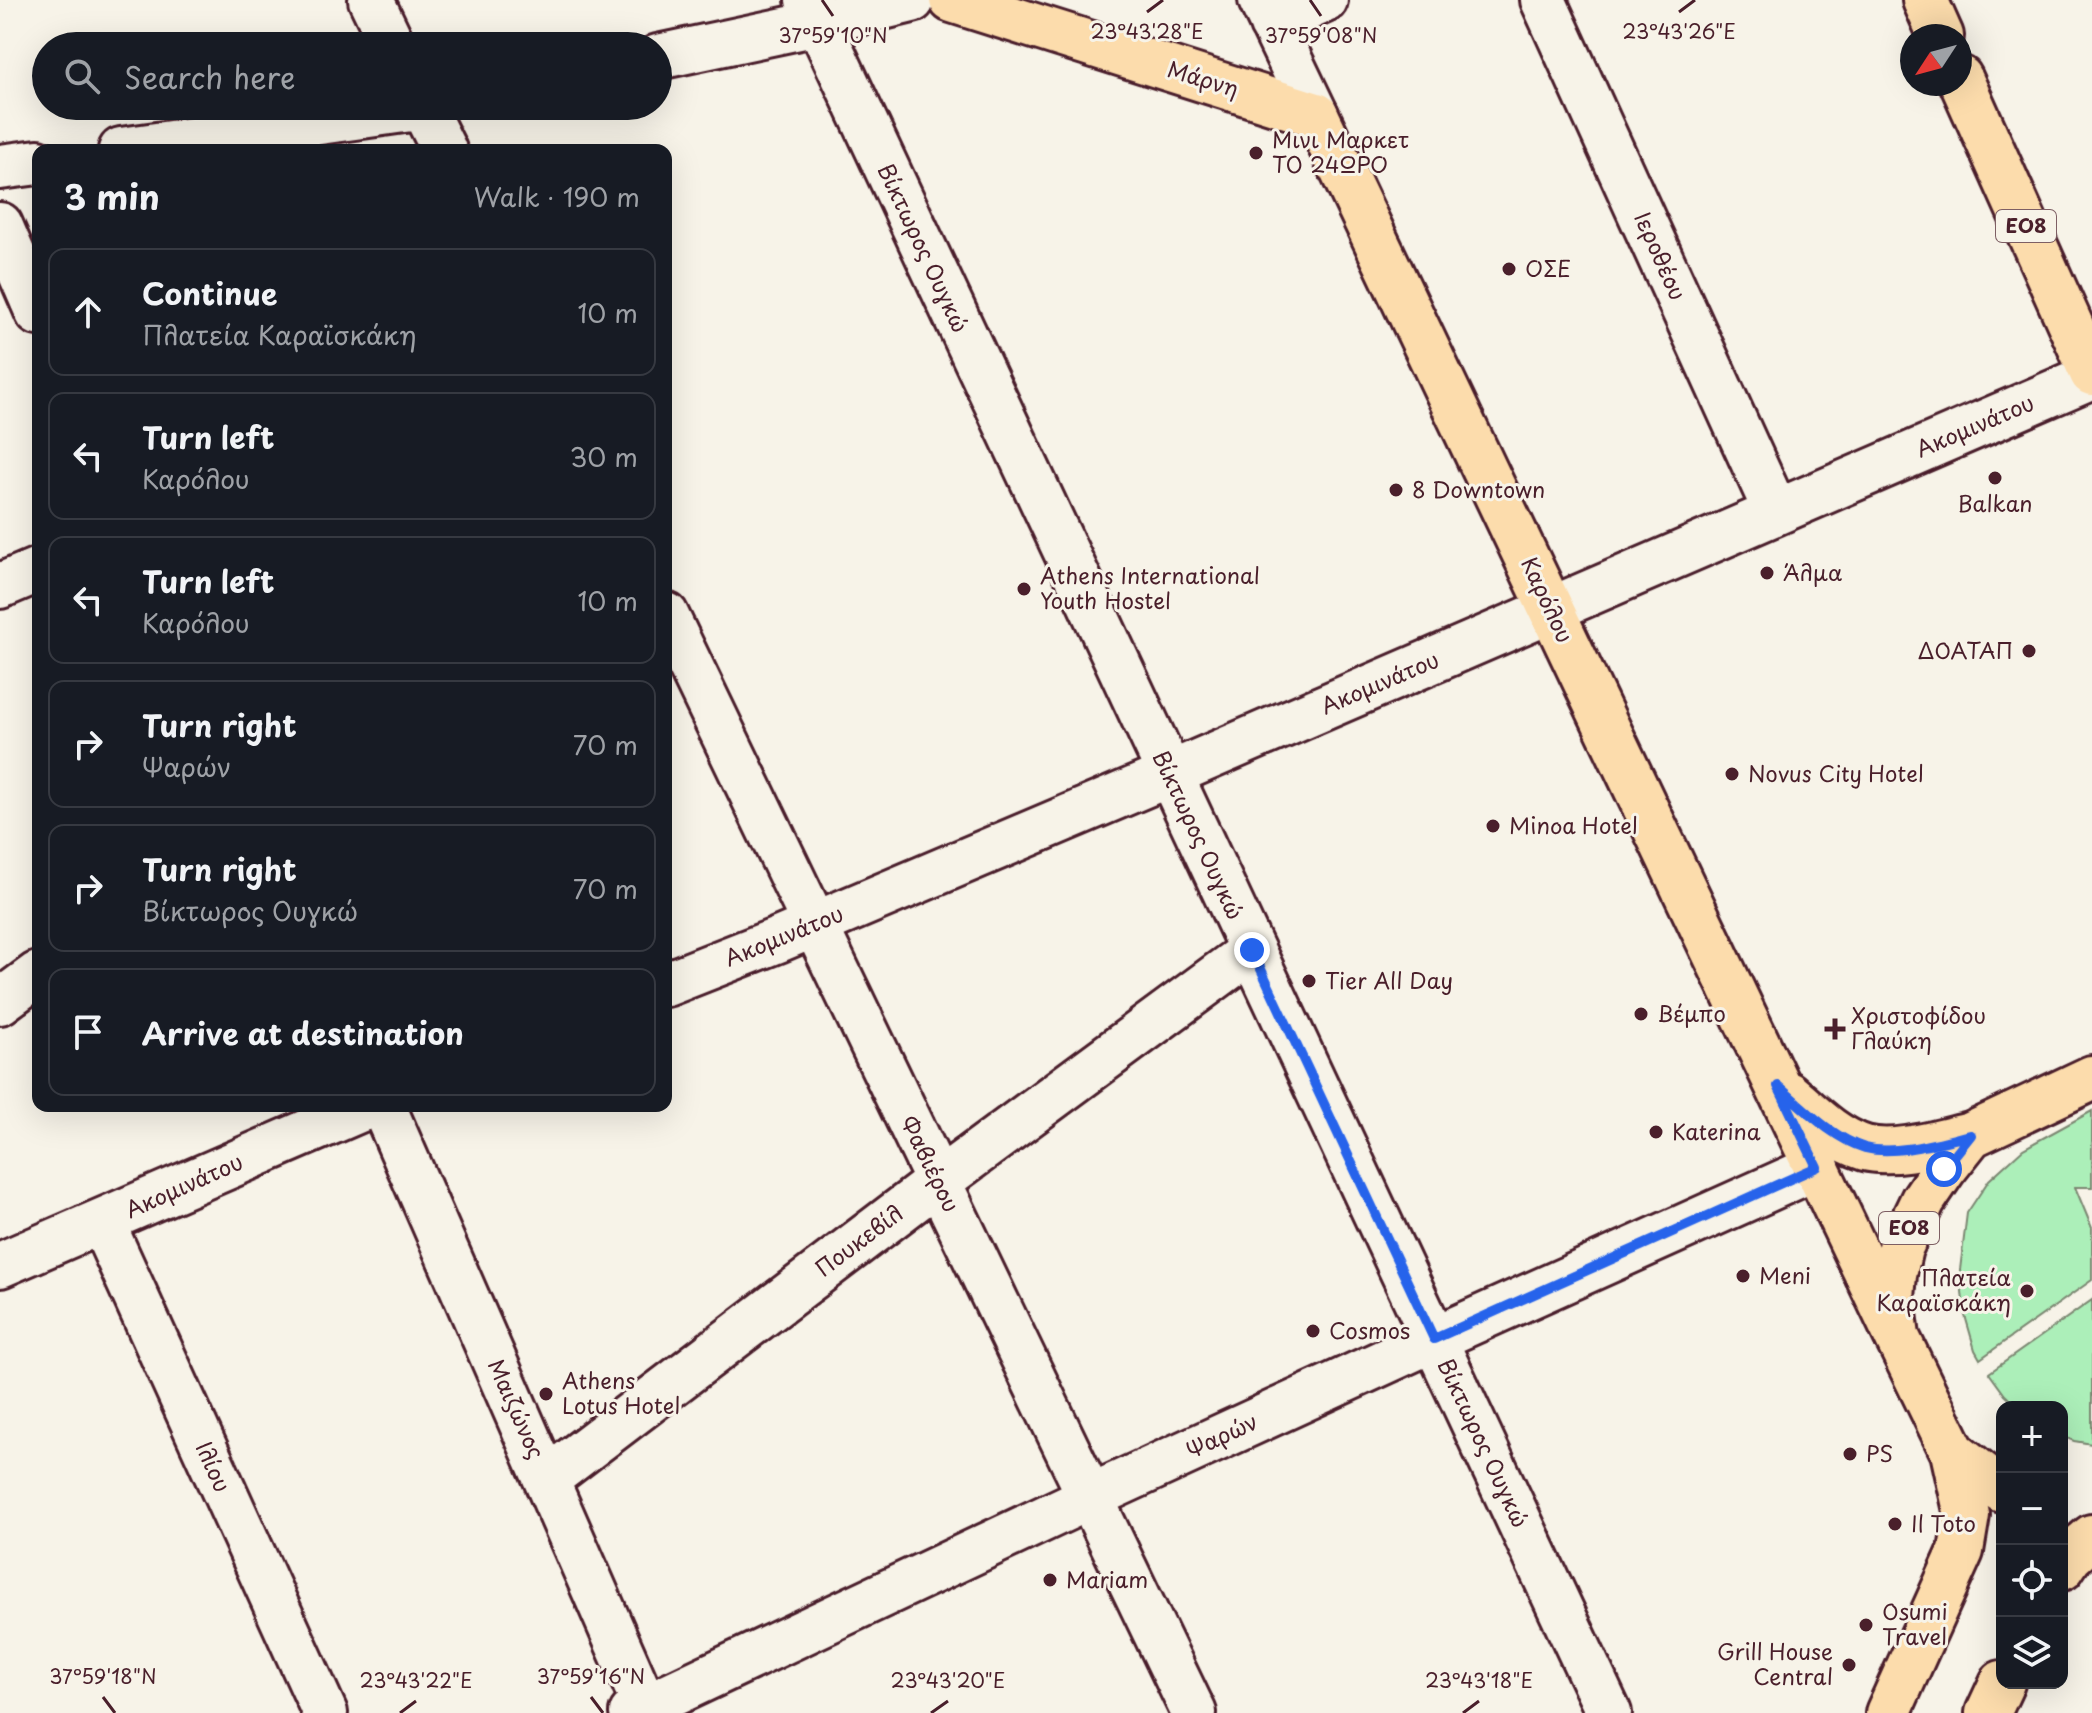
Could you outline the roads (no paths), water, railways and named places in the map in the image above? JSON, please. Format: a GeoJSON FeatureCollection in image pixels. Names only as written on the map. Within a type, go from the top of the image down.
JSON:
{"type":"FeatureCollection","features":[{"type":"Feature","properties":{"kind":"main road","name":"Μάρνη"},"geometry":{"type":"LineString","coordinates":[[952,0],[1316,115]]}},
{"type":"Feature","properties":{"kind":"main road"},"geometry":{"type":"LineString","coordinates":[[1925,0],[1936,24]]}},
{"type":"Feature","properties":{"kind":"main road","name":"ΕΟ8"},"geometry":{"type":"LineString","coordinates":[[1968,96],[2092,375]]}},
{"type":"Feature","properties":{"kind":"main road","name":"Καρόλου"},"geometry":{"type":"LineString","coordinates":[[1316,115],[1897,1337]]}},
{"type":"Feature","properties":{"kind":"main road","name":"ΕΟ8"},"geometry":{"type":"LineString","coordinates":[[1996,1485],[1953,1452],[1897,1337],[1892,1298],[1900,1248],[1923,1200],[1971,1135],[2092,1078]]}},
{"type":"Feature","properties":{"kind":"main road","name":"Καρόλου"},"geometry":{"type":"LineString","coordinates":[[1778,1086],[1825,1125],[1845,1139],[1866,1148],[1909,1148],[1971,1135]]}},
{"type":"Feature","properties":{"kind":"main road"},"geometry":{"type":"LineString","coordinates":[[1888,1713],[1961,1551],[1967,1515],[1953,1452]]}},
{"type":"Feature","properties":{"kind":"main road"},"geometry":{"type":"LineString","coordinates":[[2068,1518],[2092,1520]]}},
{"type":"Feature","properties":{"kind":"main road"},"geometry":{"type":"LineString","coordinates":[[2068,1559],[2092,1537]]}},
{"type":"Feature","properties":{"kind":"main road"},"geometry":{"type":"LineString","coordinates":[[1988,1713],[1999,1689]]}},
{"type":"Feature","properties":{"kind":"street"},"geometry":{"type":"LineString","coordinates":[[371,0],[386,32]]}},
{"type":"Feature","properties":{"kind":"street"},"geometry":{"type":"LineString","coordinates":[[672,53],[813,11],[912,0]]}},
{"type":"Feature","properties":{"kind":"street"},"geometry":{"type":"LineString","coordinates":[[1316,115],[1266,12],[1325,0]]}},
{"type":"Feature","properties":{"kind":"street","name":"Ιεροθέου"},"geometry":{"type":"LineString","coordinates":[[1543,0],[1776,512]]}},
{"type":"Feature","properties":{"kind":"street","name":"Βίκτωρος Ουγκώ"},"geometry":{"type":"LineString","coordinates":[[813,11],[1609,1713]]}},
{"type":"Feature","properties":{"kind":"street"},"geometry":{"type":"LineString","coordinates":[[164,144],[334,120]]}},
{"type":"Feature","properties":{"kind":"street"},"geometry":{"type":"LineString","coordinates":[[431,120],[441,144]]}},
{"type":"Feature","properties":{"kind":"street"},"geometry":{"type":"LineString","coordinates":[[0,167],[32,163]]}},
{"type":"Feature","properties":{"kind":"street"},"geometry":{"type":"LineString","coordinates":[[0,225],[32,299]]}},
{"type":"Feature","properties":{"kind":"street","name":"Ακομινάτου"},"geometry":{"type":"LineString","coordinates":[[672,982],[1170,774],[2092,375]]}},
{"type":"Feature","properties":{"kind":"street"},"geometry":{"type":"LineString","coordinates":[[0,586],[32,573]]}},
{"type":"Feature","properties":{"kind":"street","name":"Φαβιέρου"},"geometry":{"type":"LineString","coordinates":[[672,627],[1194,1713]]}},
{"type":"Feature","properties":{"kind":"street","name":"Πουκεβίλ"},"geometry":{"type":"LineString","coordinates":[[547,1479],[939,1181],[1252,950]]}},
{"type":"Feature","properties":{"kind":"street"},"geometry":{"type":"LineString","coordinates":[[0,1002],[32,978]]}},
{"type":"Feature","properties":{"kind":"street","name":"Ακομινάτου"},"geometry":{"type":"LineString","coordinates":[[0,1265],[354,1112]]}},
{"type":"Feature","properties":{"kind":"street","name":"Μαιζώνος"},"geometry":{"type":"LineString","coordinates":[[386,1112],[547,1479],[642,1711]]}},
{"type":"Feature","properties":{"kind":"street","name":"Ψαρών"},"geometry":{"type":"LineString","coordinates":[[642,1711],[1090,1497],[1817,1167]]}},
{"type":"Feature","properties":{"kind":"street","name":"Ιλίου"},"geometry":{"type":"LineString","coordinates":[[102,1222],[325,1713]]}},
{"type":"Feature","properties":{"kind":"place","name":"Μινι Μαρκετ ΤΟ 24ΩΡΟ"},"geometry":{"type":"Point","coordinates":[1256,153]}},
{"type":"Feature","properties":{"kind":"place","name":"ΟΣΕ"},"geometry":{"type":"Point","coordinates":[1509,269]}},
{"type":"Feature","properties":{"kind":"place","name":"Balkan"},"geometry":{"type":"Point","coordinates":[1995,478]}},
{"type":"Feature","properties":{"kind":"place","name":"8 Downtown"},"geometry":{"type":"Point","coordinates":[1396,490]}},
{"type":"Feature","properties":{"kind":"place","name":"Άλμα"},"geometry":{"type":"Point","coordinates":[1767,573]}},
{"type":"Feature","properties":{"kind":"place","name":"Athens International Youth Hostel"},"geometry":{"type":"Point","coordinates":[1024,589]}},
{"type":"Feature","properties":{"kind":"place","name":"ΔΟΑΤΑΠ"},"geometry":{"type":"Point","coordinates":[2029,651]}},
{"type":"Feature","properties":{"kind":"place","name":"Novus City Hotel"},"geometry":{"type":"Point","coordinates":[1732,774]}},
{"type":"Feature","properties":{"kind":"place","name":"Minoa Hotel"},"geometry":{"type":"Point","coordinates":[1493,826]}},
{"type":"Feature","properties":{"kind":"place","name":"Tier All Day"},"geometry":{"type":"Point","coordinates":[1309,981]}},
{"type":"Feature","properties":{"kind":"place","name":"Βέμπο"},"geometry":{"type":"Point","coordinates":[1641,1014]}},
{"type":"Feature","properties":{"kind":"place","name":"Χριστοφίδου Γλαύκη"},"geometry":{"type":"Point","coordinates":[1835,1029]}},
{"type":"Feature","properties":{"kind":"place","name":"Katerina"},"geometry":{"type":"Point","coordinates":[1656,1132]}},
{"type":"Feature","properties":{"kind":"place","name":"Meni"},"geometry":{"type":"Point","coordinates":[1743,1276]}},
{"type":"Feature","properties":{"kind":"place","name":"Πλατεία Καραϊσκάκη"},"geometry":{"type":"Point","coordinates":[2027,1291]}},
{"type":"Feature","properties":{"kind":"place","name":"Cosmos"},"geometry":{"type":"Point","coordinates":[1313,1331]}},
{"type":"Feature","properties":{"kind":"place","name":"Athens Lotus Hotel"},"geometry":{"type":"Point","coordinates":[546,1394]}},
{"type":"Feature","properties":{"kind":"place","name":"PS"},"geometry":{"type":"Point","coordinates":[1850,1454]}},
{"type":"Feature","properties":{"kind":"place","name":"Il Toto"},"geometry":{"type":"Point","coordinates":[1895,1524]}},
{"type":"Feature","properties":{"kind":"place","name":"Mariam"},"geometry":{"type":"Point","coordinates":[1050,1580]}},
{"type":"Feature","properties":{"kind":"place","name":"Osumi Travel"},"geometry":{"type":"Point","coordinates":[1866,1625]}},
{"type":"Feature","properties":{"kind":"place","name":"Grill House Central"},"geometry":{"type":"Point","coordinates":[1849,1665]}}]}
